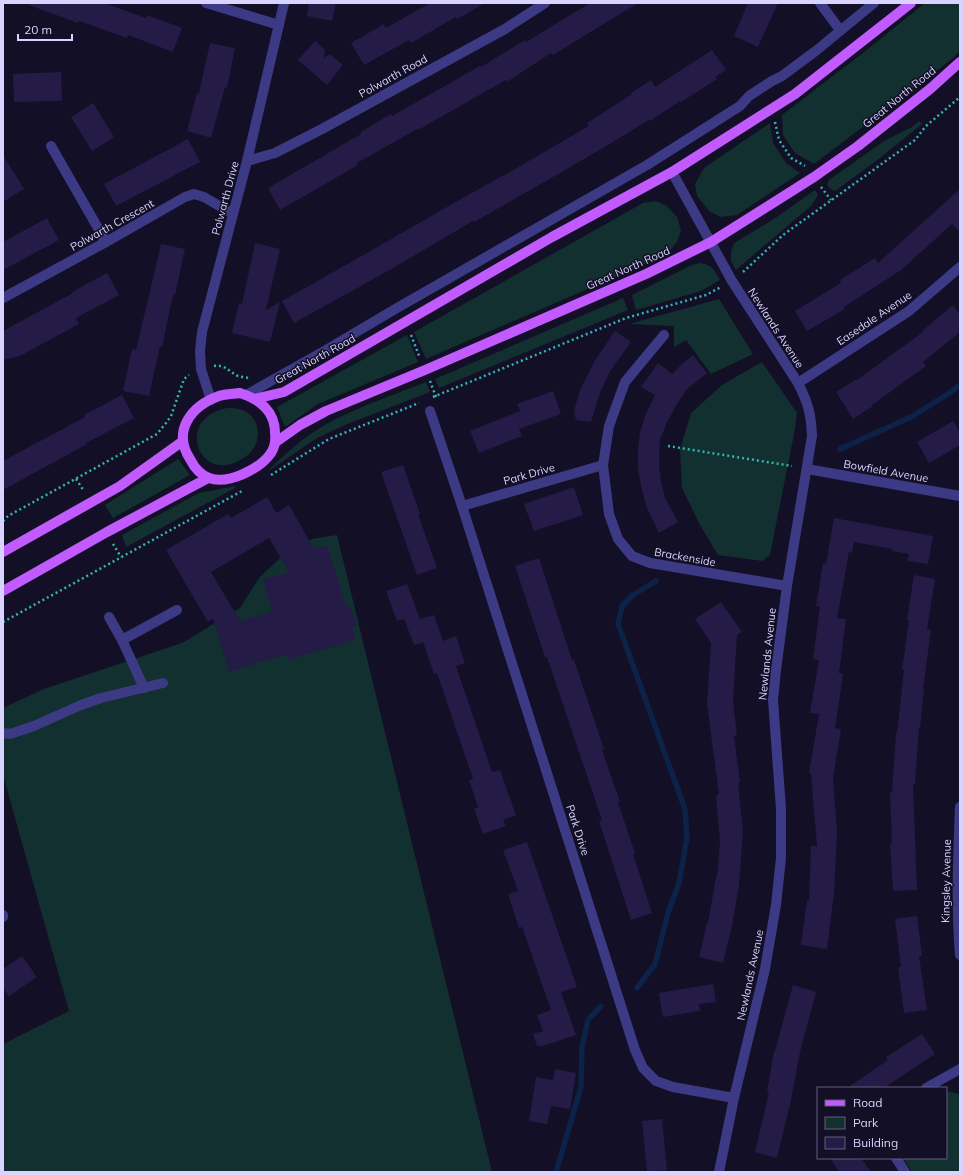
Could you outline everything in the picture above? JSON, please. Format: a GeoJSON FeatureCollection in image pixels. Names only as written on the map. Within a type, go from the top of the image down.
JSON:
{"type":"FeatureCollection","features":[{"type":"Feature","properties":{"kind":"main road","name":"Great North Road"},"geometry":{"type":"LineString","coordinates":[[183,441],[186,422],[191,414],[204,403],[220,395],[240,393],[251,397],[284,392],[546,241],[672,172],[795,94],[910,3]]}},
{"type":"Feature","properties":{"kind":"main road","name":"Great North Road"},"geometry":{"type":"LineString","coordinates":[[208,478],[221,480],[241,475],[256,467],[266,459],[271,453],[276,442],[300,425],[326,411],[425,370],[646,274],[711,242],[814,177],[930,89],[960,62]]}},
{"type":"Feature","properties":{"kind":"main road"},"geometry":{"type":"LineString","coordinates":[[251,397],[266,408],[272,417],[275,427],[276,442]]}},
{"type":"Feature","properties":{"kind":"main road"},"geometry":{"type":"LineString","coordinates":[[3,552],[120,486],[183,441],[186,451],[194,466],[208,478],[107,532],[3,591]]}},
{"type":"Feature","properties":{"kind":"street"},"geometry":{"type":"LineString","coordinates":[[206,3],[279,25]]}},
{"type":"Feature","properties":{"kind":"street","name":"Polwarth Drive"},"geometry":{"type":"LineString","coordinates":[[211,400],[201,369],[200,351],[202,332],[247,161],[284,3]]}},
{"type":"Feature","properties":{"kind":"street","name":"Polwarth Road"},"geometry":{"type":"LineString","coordinates":[[247,161],[275,153],[322,129],[505,29],[545,3]]}},
{"type":"Feature","properties":{"kind":"street"},"geometry":{"type":"LineString","coordinates":[[820,3],[840,30]]}},
{"type":"Feature","properties":{"kind":"street","name":"Great North Road"},"geometry":{"type":"LineString","coordinates":[[251,397],[307,361],[404,304],[647,165],[740,106],[749,96],[772,80],[782,76],[817,50],[874,3]]}},
{"type":"Feature","properties":{"kind":"street"},"geometry":{"type":"LineString","coordinates":[[51,146],[106,242]]}},
{"type":"Feature","properties":{"kind":"street","name":"Newlands Avenue"},"geometry":{"type":"LineString","coordinates":[[672,172],[732,281],[798,383],[806,399],[811,417],[812,436],[788,586],[773,700],[781,809],[781,858],[776,905],[765,969],[734,1098],[719,1172]]}},
{"type":"Feature","properties":{"kind":"street","name":"Polwarth Crescent"},"geometry":{"type":"LineString","coordinates":[[3,298],[185,197],[194,194],[204,197],[233,214]]}},
{"type":"Feature","properties":{"kind":"street","name":"Easedale Avenue"},"geometry":{"type":"LineString","coordinates":[[798,383],[909,311],[960,267]]}},
{"type":"Feature","properties":{"kind":"street","name":"Brackenside"},"geometry":{"type":"LineString","coordinates":[[664,335],[625,382],[609,426],[603,466],[609,514],[618,540],[632,556],[650,564],[788,586]]}},
{"type":"Feature","properties":{"kind":"street","name":"Park Drive"},"geometry":{"type":"LineString","coordinates":[[430,411],[462,506],[635,1050],[643,1068],[656,1081],[673,1087],[734,1098]]}},
{"type":"Feature","properties":{"kind":"street","name":"Park Drive"},"geometry":{"type":"LineString","coordinates":[[462,506],[603,466]]}},
{"type":"Feature","properties":{"kind":"street","name":"Bowfield Avenue"},"geometry":{"type":"LineString","coordinates":[[807,469],[960,496]]}},
{"type":"Feature","properties":{"kind":"street"},"geometry":{"type":"LineString","coordinates":[[122,640],[177,610]]}},
{"type":"Feature","properties":{"kind":"street"},"geometry":{"type":"LineString","coordinates":[[109,617],[122,640],[144,688]]}},
{"type":"Feature","properties":{"kind":"street"},"geometry":{"type":"LineString","coordinates":[[3,733],[10,734],[34,726],[81,705],[101,698],[163,682]]}},
{"type":"Feature","properties":{"kind":"street","name":"Kingsley Avenue"},"geometry":{"type":"LineString","coordinates":[[960,807],[958,922],[960,955]]}},
{"type":"Feature","properties":{"kind":"street"},"geometry":{"type":"LineString","coordinates":[[928,1087],[960,1069]]}},
{"type":"Feature","properties":{"kind":"street"},"geometry":{"type":"LineString","coordinates":[[897,1159],[905,1172]]}},
{"type":"Feature","properties":{"kind":"path"},"geometry":{"type":"LineString","coordinates":[[428,399],[626,318],[706,295],[732,281],[783,235],[915,140],[926,126],[960,97]]}},
{"type":"Feature","properties":{"kind":"path"},"geometry":{"type":"LineString","coordinates":[[768,111],[776,123],[779,140],[791,158],[806,167],[830,200]]}},
{"type":"Feature","properties":{"kind":"path"},"geometry":{"type":"LineString","coordinates":[[3,521],[8,516],[157,434],[171,416],[186,376],[201,369],[218,365],[226,367],[238,376],[251,379]]}},
{"type":"Feature","properties":{"kind":"path"},"geometry":{"type":"LineString","coordinates":[[268,476],[329,439],[421,402]]}},
{"type":"Feature","properties":{"kind":"path"},"geometry":{"type":"LineString","coordinates":[[668,446],[807,469]]}},
{"type":"Feature","properties":{"kind":"path"},"geometry":{"type":"LineString","coordinates":[[76,479],[90,502]]}},
{"type":"Feature","properties":{"kind":"path"},"geometry":{"type":"LineString","coordinates":[[3,622],[248,488]]}},
{"type":"Feature","properties":{"kind":"path"},"geometry":{"type":"LineString","coordinates":[[107,532],[121,558]]}},
{"type":"Feature","properties":{"kind":"green space"},"geometry":{"type":"Polygon","coordinates":[[[925,3],[960,3],[960,51],[952,59],[814,164],[795,153],[783,135],[782,115],[925,3]]]}},
{"type":"Feature","properties":{"kind":"green space"},"geometry":{"type":"Polygon","coordinates":[[[919,121],[922,124],[880,158],[835,191],[827,185],[829,180],[884,141],[912,127],[919,121]]]}},
{"type":"Feature","properties":{"kind":"green space"},"geometry":{"type":"Polygon","coordinates":[[[770,123],[773,143],[786,163],[800,173],[737,215],[721,217],[710,212],[697,196],[695,184],[704,168],[770,123]]]}},
{"type":"Feature","properties":{"kind":"green space"},"geometry":{"type":"Polygon","coordinates":[[[815,190],[818,195],[812,205],[736,270],[731,261],[731,252],[734,243],[774,219],[815,190]]]}},
{"type":"Feature","properties":{"kind":"green space"},"geometry":{"type":"Polygon","coordinates":[[[656,201],[667,206],[677,217],[681,230],[677,242],[666,255],[426,359],[414,332],[643,203],[656,201]]]}},
{"type":"Feature","properties":{"kind":"green space"},"geometry":{"type":"Polygon","coordinates":[[[700,263],[712,268],[720,280],[701,291],[636,310],[632,295],[692,265],[700,263]]]}},
{"type":"Feature","properties":{"kind":"green space"},"geometry":{"type":"Polygon","coordinates":[[[623,298],[628,310],[439,388],[435,379],[623,298]]]}},
{"type":"Feature","properties":{"kind":"green space"},"geometry":{"type":"Polygon","coordinates":[[[719,299],[753,354],[711,374],[686,340],[674,347],[674,326],[629,324],[719,299]]]}},
{"type":"Feature","properties":{"kind":"green space"},"geometry":{"type":"Polygon","coordinates":[[[407,335],[418,362],[318,404],[285,427],[277,407],[407,335]]]}},
{"type":"Feature","properties":{"kind":"green space"},"geometry":{"type":"Polygon","coordinates":[[[762,362],[797,413],[770,555],[762,561],[718,555],[700,525],[682,488],[680,449],[691,413],[722,385],[762,362]]]}},
{"type":"Feature","properties":{"kind":"green space"},"geometry":{"type":"Polygon","coordinates":[[[426,382],[430,392],[345,425],[317,438],[270,470],[269,469],[294,447],[322,426],[351,412],[426,382]]]}},
{"type":"Feature","properties":{"kind":"green space"},"geometry":{"type":"Polygon","coordinates":[[[227,408],[239,409],[248,413],[252,417],[257,427],[257,440],[253,450],[245,457],[229,465],[216,464],[205,458],[199,449],[197,437],[200,425],[210,415],[227,408]]]}},
{"type":"Feature","properties":{"kind":"green space"},"geometry":{"type":"Polygon","coordinates":[[[178,459],[190,475],[113,518],[105,505],[178,459]]]}},
{"type":"Feature","properties":{"kind":"green space"},"geometry":{"type":"Polygon","coordinates":[[[235,486],[235,488],[126,547],[122,535],[199,493],[235,486]]]}},
{"type":"Feature","properties":{"kind":"green space"},"geometry":{"type":"Polygon","coordinates":[[[337,535],[492,1172],[3,1172],[3,1044],[69,1011],[3,775],[3,708],[44,689],[182,643],[240,608],[259,578],[280,558],[312,539],[337,535]]]}},
{"type":"Feature","properties":{"kind":"green space"},"geometry":{"type":"Polygon","coordinates":[[[947,1091],[960,1094],[960,1172],[912,1172],[904,1159],[947,1159],[947,1091]]]}},
{"type":"Feature","properties":{"kind":"building"},"geometry":{"type":"Polygon","coordinates":[[[29,3],[104,3],[146,18],[147,15],[182,28],[173,52],[128,35],[127,38],[79,21],[78,23],[29,5],[29,3]]]}},
{"type":"Feature","properties":{"kind":"building"},"geometry":{"type":"Polygon","coordinates":[[[309,3],[336,3],[332,21],[307,16],[309,3]]]}},
{"type":"Feature","properties":{"kind":"building"},"geometry":{"type":"Polygon","coordinates":[[[430,3],[485,3],[457,19],[456,17],[411,43],[409,40],[364,65],[351,43],[384,24],[386,28],[430,3]]]}},
{"type":"Feature","properties":{"kind":"building"},"geometry":{"type":"Polygon","coordinates":[[[590,3],[638,3],[553,55],[551,53],[507,82],[506,80],[418,130],[417,129],[357,163],[358,165],[280,210],[268,188],[361,134],[361,132],[391,114],[392,116],[480,66],[481,67],[525,40],[526,42],[590,3]]]}},
{"type":"Feature","properties":{"kind":"building"},"geometry":{"type":"Polygon","coordinates":[[[748,3],[778,3],[758,47],[734,36],[748,3]]]}},
{"type":"Feature","properties":{"kind":"building"},"geometry":{"type":"Polygon","coordinates":[[[315,41],[325,50],[324,58],[330,54],[343,65],[327,85],[298,60],[315,41]]]}},
{"type":"Feature","properties":{"kind":"building"},"geometry":{"type":"Polygon","coordinates":[[[210,43],[235,48],[227,88],[225,87],[211,138],[187,131],[197,93],[199,93],[210,43]]]}},
{"type":"Feature","properties":{"kind":"building"},"geometry":{"type":"Polygon","coordinates":[[[712,50],[726,70],[715,77],[717,79],[650,121],[649,120],[539,185],[294,323],[282,301],[589,126],[587,123],[651,80],[655,87],[712,50]]]}},
{"type":"Feature","properties":{"kind":"building"},"geometry":{"type":"Polygon","coordinates":[[[61,72],[62,101],[14,102],[13,74],[61,72]]]}},
{"type":"Feature","properties":{"kind":"building"},"geometry":{"type":"Polygon","coordinates":[[[93,103],[114,137],[92,151],[71,117],[93,103]]]}},
{"type":"Feature","properties":{"kind":"building"},"geometry":{"type":"Polygon","coordinates":[[[188,139],[200,162],[116,206],[104,184],[188,139]]]}},
{"type":"Feature","properties":{"kind":"building"},"geometry":{"type":"Polygon","coordinates":[[[3,155],[24,189],[3,202],[3,155]]]}},
{"type":"Feature","properties":{"kind":"building"},"geometry":{"type":"Polygon","coordinates":[[[960,189],[960,232],[952,224],[901,270],[844,307],[845,309],[807,331],[795,311],[841,283],[840,280],[875,258],[878,263],[960,189]]]}},
{"type":"Feature","properties":{"kind":"building"},"geometry":{"type":"Polygon","coordinates":[[[47,218],[59,240],[3,270],[3,242],[47,218]]]}},
{"type":"Feature","properties":{"kind":"building"},"geometry":{"type":"Polygon","coordinates":[[[255,243],[280,249],[266,310],[280,302],[270,342],[232,333],[239,303],[242,304],[255,243]]]}},
{"type":"Feature","properties":{"kind":"building"},"geometry":{"type":"Polygon","coordinates":[[[161,244],[185,249],[175,295],[173,295],[162,347],[160,346],[149,396],[123,391],[132,349],[136,350],[161,244]]]}},
{"type":"Feature","properties":{"kind":"building"},"geometry":{"type":"Polygon","coordinates":[[[107,273],[119,295],[76,318],[79,324],[20,356],[3,360],[3,331],[107,273]]]}},
{"type":"Feature","properties":{"kind":"building"},"geometry":{"type":"Polygon","coordinates":[[[953,305],[960,314],[960,332],[923,362],[926,366],[872,405],[873,406],[853,419],[836,392],[857,380],[923,332],[922,331],[953,305]]]}},
{"type":"Feature","properties":{"kind":"building"},"geometry":{"type":"Polygon","coordinates":[[[615,331],[631,342],[610,371],[600,393],[591,422],[576,420],[574,411],[580,390],[594,362],[615,331]]]}},
{"type":"Feature","properties":{"kind":"building"},"geometry":{"type":"Polygon","coordinates":[[[693,355],[707,373],[687,389],[667,422],[660,440],[659,464],[661,481],[665,498],[678,522],[659,533],[647,508],[638,468],[640,432],[646,414],[655,395],[641,387],[658,363],[672,374],[693,355]]]}},
{"type":"Feature","properties":{"kind":"building"},"geometry":{"type":"Polygon","coordinates":[[[553,391],[561,414],[519,429],[522,436],[479,453],[470,431],[520,411],[517,404],[553,391]]]}},
{"type":"Feature","properties":{"kind":"building"},"geometry":{"type":"Polygon","coordinates":[[[122,395],[134,418],[86,443],[87,444],[3,490],[3,461],[85,417],[84,415],[122,395]]]}},
{"type":"Feature","properties":{"kind":"building"},"geometry":{"type":"Polygon","coordinates":[[[953,421],[960,433],[960,445],[929,463],[917,442],[953,421]]]}},
{"type":"Feature","properties":{"kind":"building"},"geometry":{"type":"Polygon","coordinates":[[[403,465],[437,568],[417,575],[381,472],[403,465]]]}},
{"type":"Feature","properties":{"kind":"building"},"geometry":{"type":"Polygon","coordinates":[[[574,487],[583,515],[534,531],[524,504],[574,487]]]}},
{"type":"Feature","properties":{"kind":"building"},"geometry":{"type":"Polygon","coordinates":[[[267,497],[276,513],[289,505],[314,549],[327,545],[346,606],[350,605],[357,626],[352,627],[356,640],[288,660],[286,654],[229,672],[213,619],[208,622],[166,550],[228,514],[231,518],[267,497]],[[269,538],[211,572],[240,621],[272,612],[263,579],[289,572],[269,538]]]}},
{"type":"Feature","properties":{"kind":"building"},"geometry":{"type":"Polygon","coordinates":[[[834,518],[933,536],[928,564],[907,561],[909,554],[892,551],[893,549],[854,542],[852,553],[849,552],[837,618],[846,619],[839,673],[843,674],[835,728],[841,729],[833,778],[837,832],[834,893],[827,949],[801,945],[807,901],[809,901],[811,846],[817,846],[811,774],[809,773],[819,714],[810,713],[819,660],[813,659],[820,607],[816,606],[823,563],[826,564],[834,518]]]}},
{"type":"Feature","properties":{"kind":"building"},"geometry":{"type":"Polygon","coordinates":[[[539,558],[572,660],[574,660],[604,749],[602,750],[620,802],[618,803],[635,853],[633,854],[652,913],[631,920],[599,821],[602,820],[515,566],[539,558]]]}},
{"type":"Feature","properties":{"kind":"building"},"geometry":{"type":"Polygon","coordinates":[[[914,575],[935,579],[927,629],[931,630],[923,688],[915,784],[913,784],[917,890],[893,891],[890,843],[892,843],[890,792],[892,792],[896,733],[904,670],[902,670],[909,620],[907,620],[914,575]]]}},
{"type":"Feature","properties":{"kind":"building"},"geometry":{"type":"Polygon","coordinates":[[[407,584],[420,619],[434,615],[443,641],[456,636],[465,663],[456,666],[492,772],[500,770],[516,815],[503,820],[506,826],[483,834],[474,809],[478,807],[469,780],[473,779],[437,673],[434,674],[423,642],[414,645],[404,619],[397,621],[386,591],[407,584]]]}},
{"type":"Feature","properties":{"kind":"building"},"geometry":{"type":"Polygon","coordinates":[[[721,602],[742,632],[737,635],[733,701],[737,735],[734,736],[740,782],[738,783],[743,831],[739,885],[732,926],[723,963],[699,957],[708,923],[717,877],[720,841],[716,795],[719,795],[707,704],[711,643],[695,619],[721,602]]]}},
{"type":"Feature","properties":{"kind":"building"},"geometry":{"type":"Polygon","coordinates":[[[527,842],[577,987],[561,992],[576,1035],[543,1046],[537,1046],[533,1034],[543,1031],[537,1015],[551,1010],[522,927],[519,928],[508,894],[518,891],[503,850],[527,842]]]}},
{"type":"Feature","properties":{"kind":"building"},"geometry":{"type":"Polygon","coordinates":[[[917,916],[922,956],[919,956],[927,1010],[904,1013],[898,967],[901,967],[895,919],[917,916]]]}},
{"type":"Feature","properties":{"kind":"building"},"geometry":{"type":"Polygon","coordinates":[[[22,956],[37,977],[9,996],[3,988],[3,969],[22,956]]]}},
{"type":"Feature","properties":{"kind":"building"},"geometry":{"type":"Polygon","coordinates":[[[713,984],[716,1002],[699,1004],[700,1011],[663,1017],[659,993],[713,984]]]}},
{"type":"Feature","properties":{"kind":"building"},"geometry":{"type":"Polygon","coordinates":[[[793,985],[816,992],[800,1052],[791,1100],[777,1158],[755,1152],[769,1092],[767,1092],[774,1051],[793,985]]]}},
{"type":"Feature","properties":{"kind":"building"},"geometry":{"type":"Polygon","coordinates":[[[922,1034],[935,1054],[886,1087],[848,1087],[888,1060],[886,1057],[922,1034]]]}},
{"type":"Feature","properties":{"kind":"building"},"geometry":{"type":"Polygon","coordinates":[[[555,1069],[576,1073],[570,1109],[551,1106],[547,1124],[529,1121],[536,1077],[553,1080],[555,1069]]]}},
{"type":"Feature","properties":{"kind":"building"},"geometry":{"type":"Polygon","coordinates":[[[662,1119],[667,1170],[647,1172],[642,1121],[662,1119]]]}},
{"type":"Feature","properties":{"kind":"building"},"geometry":{"type":"Polygon","coordinates":[[[831,1159],[862,1159],[871,1172],[839,1172],[831,1159]]]}},
{"type":"Feature","properties":{"kind":"waterway"},"geometry":{"type":"LineString","coordinates":[[840,449],[911,417],[960,385]]}},
{"type":"Feature","properties":{"kind":"waterway"},"geometry":{"type":"LineString","coordinates":[[637,988],[655,964],[668,913],[679,883],[687,838],[685,809],[618,624],[622,606],[633,595],[656,581]]}},
{"type":"Feature","properties":{"kind":"waterway"},"geometry":{"type":"LineString","coordinates":[[556,1172],[581,1087],[582,1047],[588,1020],[601,1006]]}}]}
